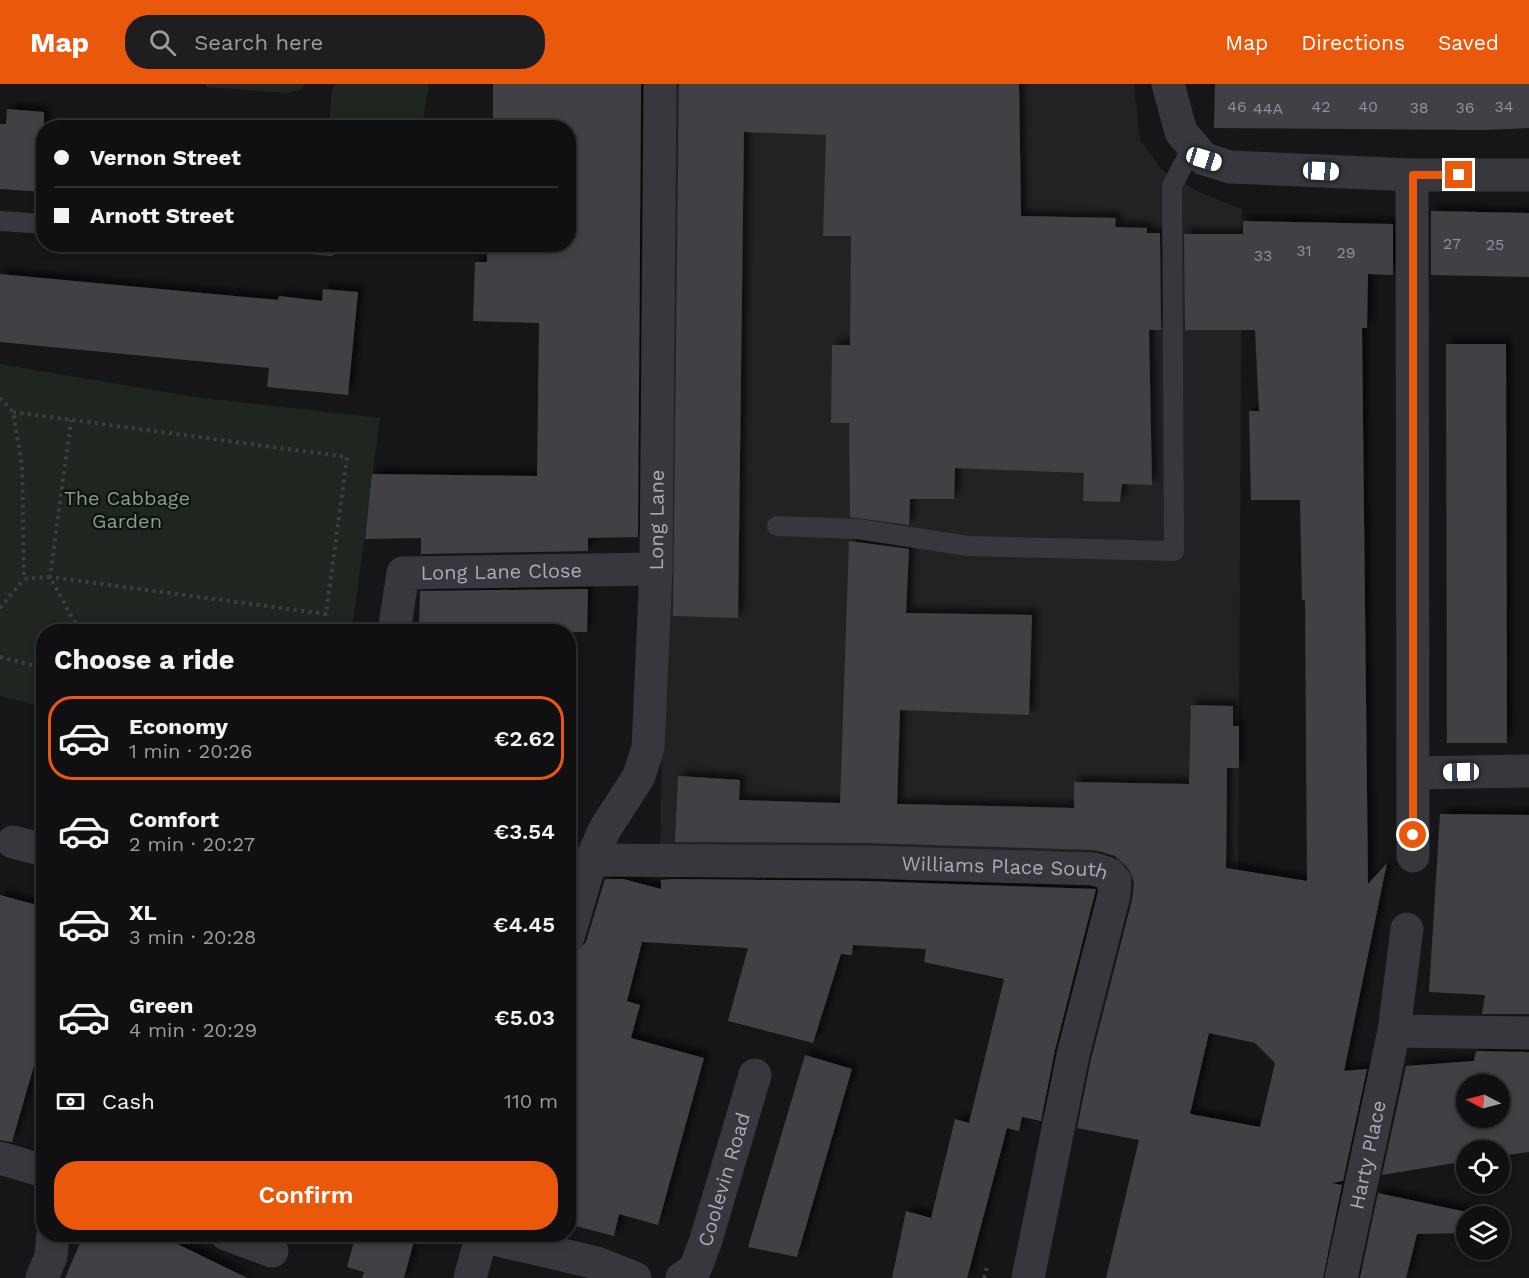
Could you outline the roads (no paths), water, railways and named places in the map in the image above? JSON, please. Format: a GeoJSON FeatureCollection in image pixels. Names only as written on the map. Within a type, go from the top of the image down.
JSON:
{"type":"FeatureCollection","features":[{"type":"Feature","properties":{"kind":"street","name":"Long Lane"},"geometry":{"type":"LineString","coordinates":[[576,910],[591,860],[605,829],[639,776],[648,748],[652,702],[656,569],[660,84]]}},
{"type":"Feature","properties":{"kind":"street"},"geometry":{"type":"LineString","coordinates":[[1168,84],[1181,132],[1204,159],[1230,167],[1413,175],[1529,175]]}},
{"type":"Feature","properties":{"kind":"street"},"geometry":{"type":"LineString","coordinates":[[1413,175],[1415,773],[1413,856]]}},
{"type":"Feature","properties":{"kind":"street","name":"Long Lane Close"},"geometry":{"type":"LineString","coordinates":[[395,624],[403,573],[656,569]]}},
{"type":"Feature","properties":{"kind":"street"},"geometry":{"type":"LineString","coordinates":[[1415,773],[1529,771]]}},
{"type":"Feature","properties":{"kind":"street","name":"Williams Place South"},"geometry":{"type":"LineString","coordinates":[[591,860],[865,862],[1094,869],[1109,874],[1115,881],[1114,896],[1073,1055],[1028,1278]]}},
{"type":"Feature","properties":{"kind":"street","name":"Harty Place"},"geometry":{"type":"LineString","coordinates":[[1341,1278],[1394,1030],[1407,929]]}},
{"type":"Feature","properties":{"kind":"street"},"geometry":{"type":"LineString","coordinates":[[1394,1030],[1529,1033]]}},
{"type":"Feature","properties":{"kind":"street","name":"Coolevin Road"},"geometry":{"type":"LineString","coordinates":[[682,1278],[695,1269],[705,1243],[755,1075]]}},
{"type":"Feature","properties":{"kind":"street"},"geometry":{"type":"LineString","coordinates":[[0,1158],[36,1169]]}},
{"type":"Feature","properties":{"kind":"street"},"geometry":{"type":"LineString","coordinates":[[42,1278],[51,1256],[52,1242]]}},
{"type":"Feature","properties":{"kind":"street"},"geometry":{"type":"LineString","coordinates":[[248,1242],[272,1251]]}},
{"type":"Feature","properties":{"kind":"street"},"geometry":{"type":"LineString","coordinates":[[470,1278],[479,1242]]}},
{"type":"Feature","properties":{"kind":"street"},"geometry":{"type":"LineString","coordinates":[[503,1242],[595,1271],[635,1278]]}},
{"type":"Feature","properties":{"kind":"lane"},"geometry":{"type":"LineString","coordinates":[[777,526],[858,529],[968,546],[1174,551],[1172,186],[1193,146]]}},
{"type":"Feature","properties":{"kind":"lane"},"geometry":{"type":"LineString","coordinates":[[0,221],[36,223]]}},
{"type":"Feature","properties":{"kind":"park label","name":"The Cabbage Garden"},"geometry":{"type":"Point","coordinates":[127,510]}}]}
